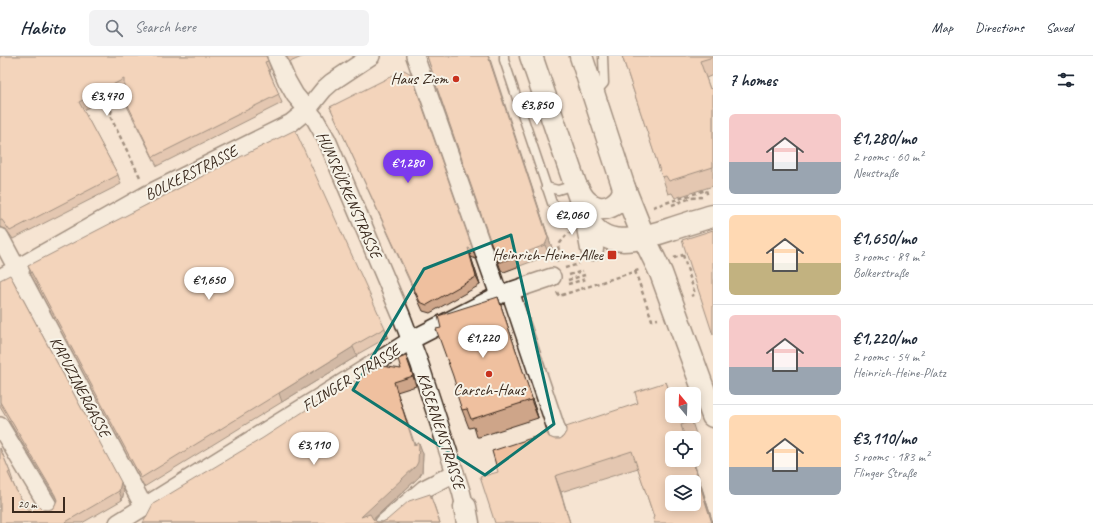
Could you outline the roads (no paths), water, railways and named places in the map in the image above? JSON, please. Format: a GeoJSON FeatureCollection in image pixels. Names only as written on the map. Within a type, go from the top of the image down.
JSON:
{"type":"FeatureCollection","features":[{"type":"Feature","properties":{"kind":"main road"},"geometry":{"type":"LineString","coordinates":[[531,56],[576,185],[587,222],[592,249]]}},
{"type":"Feature","properties":{"kind":"main road"},"geometry":{"type":"LineString","coordinates":[[581,56],[624,188],[644,238],[661,273],[713,416]]}},
{"type":"Feature","properties":{"kind":"main road"},"geometry":{"type":"LineString","coordinates":[[576,185],[587,202],[591,206],[598,208],[605,208],[616,203],[621,197],[624,188]]}},
{"type":"Feature","properties":{"kind":"main road"},"geometry":{"type":"LineString","coordinates":[[587,222],[607,238],[615,240],[630,240],[644,238],[713,216]]}},
{"type":"Feature","properties":{"kind":"street","name":"HUNSRÜCKENSTRASSE"},"geometry":{"type":"LineString","coordinates":[[276,56],[291,88],[320,127],[327,140],[411,341]]}},
{"type":"Feature","properties":{"kind":"street","name":"BOLKERSTRASSE"},"geometry":{"type":"LineString","coordinates":[[0,278],[148,194],[291,123],[307,110],[324,89],[332,82],[371,56]]}},
{"type":"Feature","properties":{"kind":"street"},"geometry":{"type":"LineString","coordinates":[[415,56],[562,446]]}},
{"type":"Feature","properties":{"kind":"street","name":"KAPUZINERGASSE"},"geometry":{"type":"LineString","coordinates":[[0,237],[144,507]]}},
{"type":"Feature","properties":{"kind":"street","name":"FLINGER STRASSE"},"geometry":{"type":"LineString","coordinates":[[118,523],[411,341],[504,293],[561,281]]}},
{"type":"Feature","properties":{"kind":"street","name":"KASERNENSTRASSE"},"geometry":{"type":"LineString","coordinates":[[411,341],[455,473],[466,515]]}},
{"type":"Feature","properties":{"kind":"street"},"geometry":{"type":"LineString","coordinates":[[0,426],[50,508]]}},
{"type":"Feature","properties":{"kind":"street"},"geometry":{"type":"LineString","coordinates":[[384,523],[424,489],[455,473]]}},
{"type":"Feature","properties":{"kind":"lane"},"geometry":{"type":"LineString","coordinates":[[504,56],[504,60],[546,187],[554,205],[564,212],[587,222]]}},
{"type":"Feature","properties":{"kind":"lane"},"geometry":{"type":"LineString","coordinates":[[594,96],[604,83],[602,56]]}},
{"type":"Feature","properties":{"kind":"lane"},"geometry":{"type":"LineString","coordinates":[[546,187],[558,190],[576,185]]}},
{"type":"Feature","properties":{"kind":"place","name":"Haus Ziem"},"geometry":{"type":"Point","coordinates":[456,79]}},
{"type":"Feature","properties":{"kind":"place","name":"Heinrich-Heine-Allee"},"geometry":{"type":"Point","coordinates":[612,255]}},
{"type":"Feature","properties":{"kind":"place","name":"Carsch-Haus"},"geometry":{"type":"Point","coordinates":[489,374]}}]}
